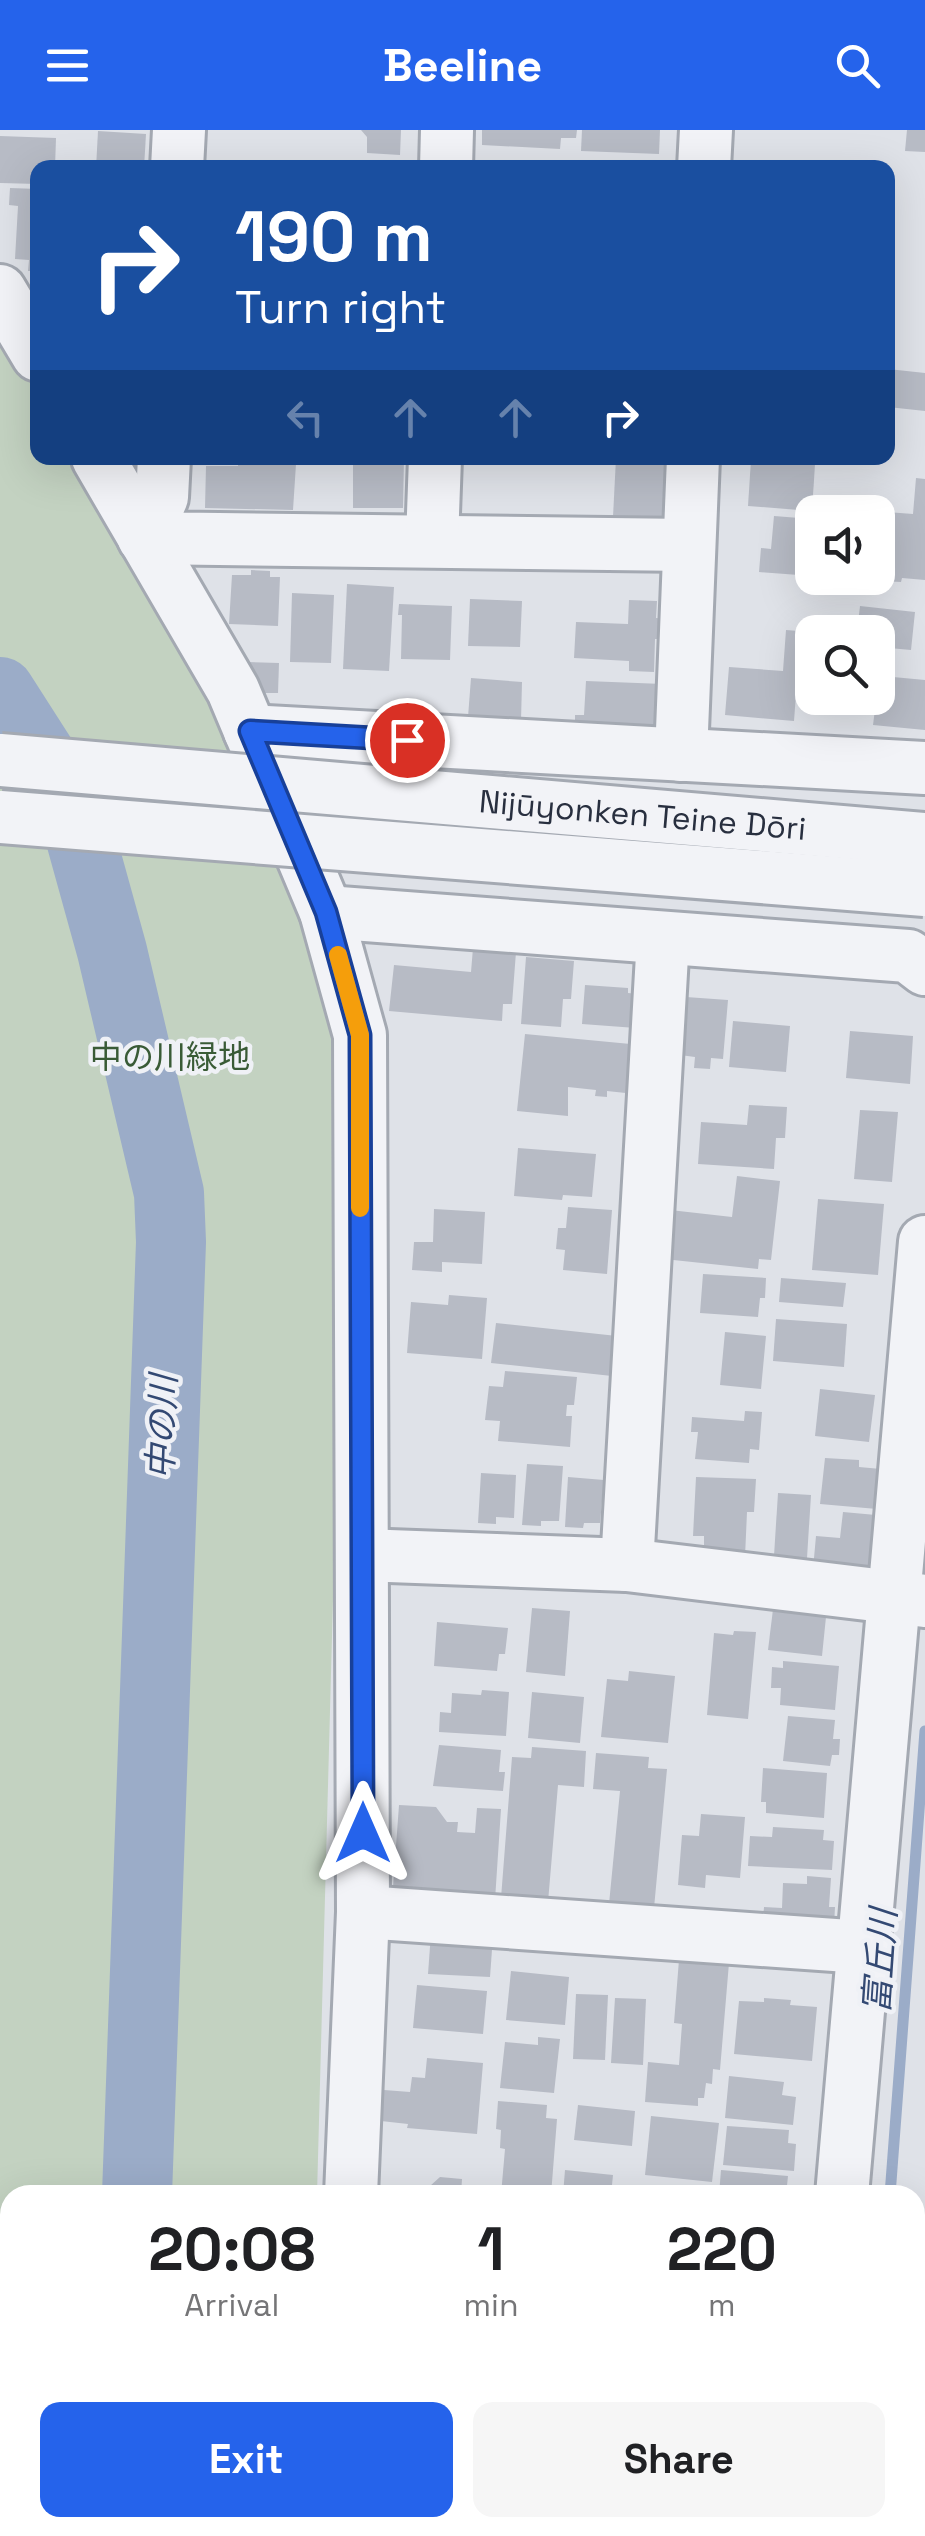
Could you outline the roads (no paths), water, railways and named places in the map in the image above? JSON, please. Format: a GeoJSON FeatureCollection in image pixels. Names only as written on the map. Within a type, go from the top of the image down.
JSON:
{"type":"FeatureCollection","features":[{"type":"Feature","properties":{"kind":"street"},"geometry":{"type":"LineString","coordinates":[[178,160],[179,130]]}},
{"type":"Feature","properties":{"kind":"street"},"geometry":{"type":"LineString","coordinates":[[446,160],[447,130]]}},
{"type":"Feature","properties":{"kind":"street"},"geometry":{"type":"LineString","coordinates":[[704,160],[706,130]]}},
{"type":"Feature","properties":{"kind":"street"},"geometry":{"type":"LineString","coordinates":[[0,291],[30,341]]}},
{"type":"Feature","properties":{"kind":"street"},"geometry":{"type":"LineString","coordinates":[[102,465],[233,690],[326,912],[360,1035],[363,1912],[351,2185]]}},
{"type":"Feature","properties":{"kind":"street"},"geometry":{"type":"LineString","coordinates":[[144,538],[162,497],[164,465]]}},
{"type":"Feature","properties":{"kind":"street"},"geometry":{"type":"LineString","coordinates":[[432,541],[435,465]]}},
{"type":"Feature","properties":{"kind":"street"},"geometry":{"type":"LineString","coordinates":[[681,755],[693,465]]}},
{"type":"Feature","properties":{"kind":"street"},"geometry":{"type":"LineString","coordinates":[[144,538],[689,545]]}},
{"type":"Feature","properties":{"kind":"street"},"geometry":{"type":"LineString","coordinates":[[250,731],[925,768]]}},
{"type":"Feature","properties":{"kind":"street","name":"Nijūyonken Teine Dōri"},"geometry":{"type":"LineString","coordinates":[[0,760],[925,839]]}},
{"type":"Feature","properties":{"kind":"street","name":"Nijūyonken Teine Dōri"},"geometry":{"type":"LineString","coordinates":[[0,817],[925,890]]}},
{"type":"Feature","properties":{"kind":"street"},"geometry":{"type":"LineString","coordinates":[[326,912],[908,956],[925,968]]}},
{"type":"Feature","properties":{"kind":"street"},"geometry":{"type":"LineString","coordinates":[[627,1565],[663,938]]}},
{"type":"Feature","properties":{"kind":"street"},"geometry":{"type":"LineString","coordinates":[[843,2185],[864,1947],[911,1599],[925,1242]]}},
{"type":"Feature","properties":{"kind":"street"},"geometry":{"type":"LineString","coordinates":[[362,1555],[627,1565],[911,1599]]}},
{"type":"Feature","properties":{"kind":"street"},"geometry":{"type":"LineString","coordinates":[[363,1912],[864,1947]]}},
{"type":"Feature","properties":{"kind":"waterway","name":"中の川"},"geometry":{"type":"LineString","coordinates":[[0,692],[71,803],[112,951],[169,1193],[171,1242],[137,2185]]}},
{"type":"Feature","properties":{"kind":"waterway","name":"富丘川"},"geometry":{"type":"LineString","coordinates":[[891,2185],[925,1731]]}},
{"type":"Feature","properties":{"kind":"park label","name":"中の川緑地"},"geometry":{"type":"Point","coordinates":[170,1057]}}]}
